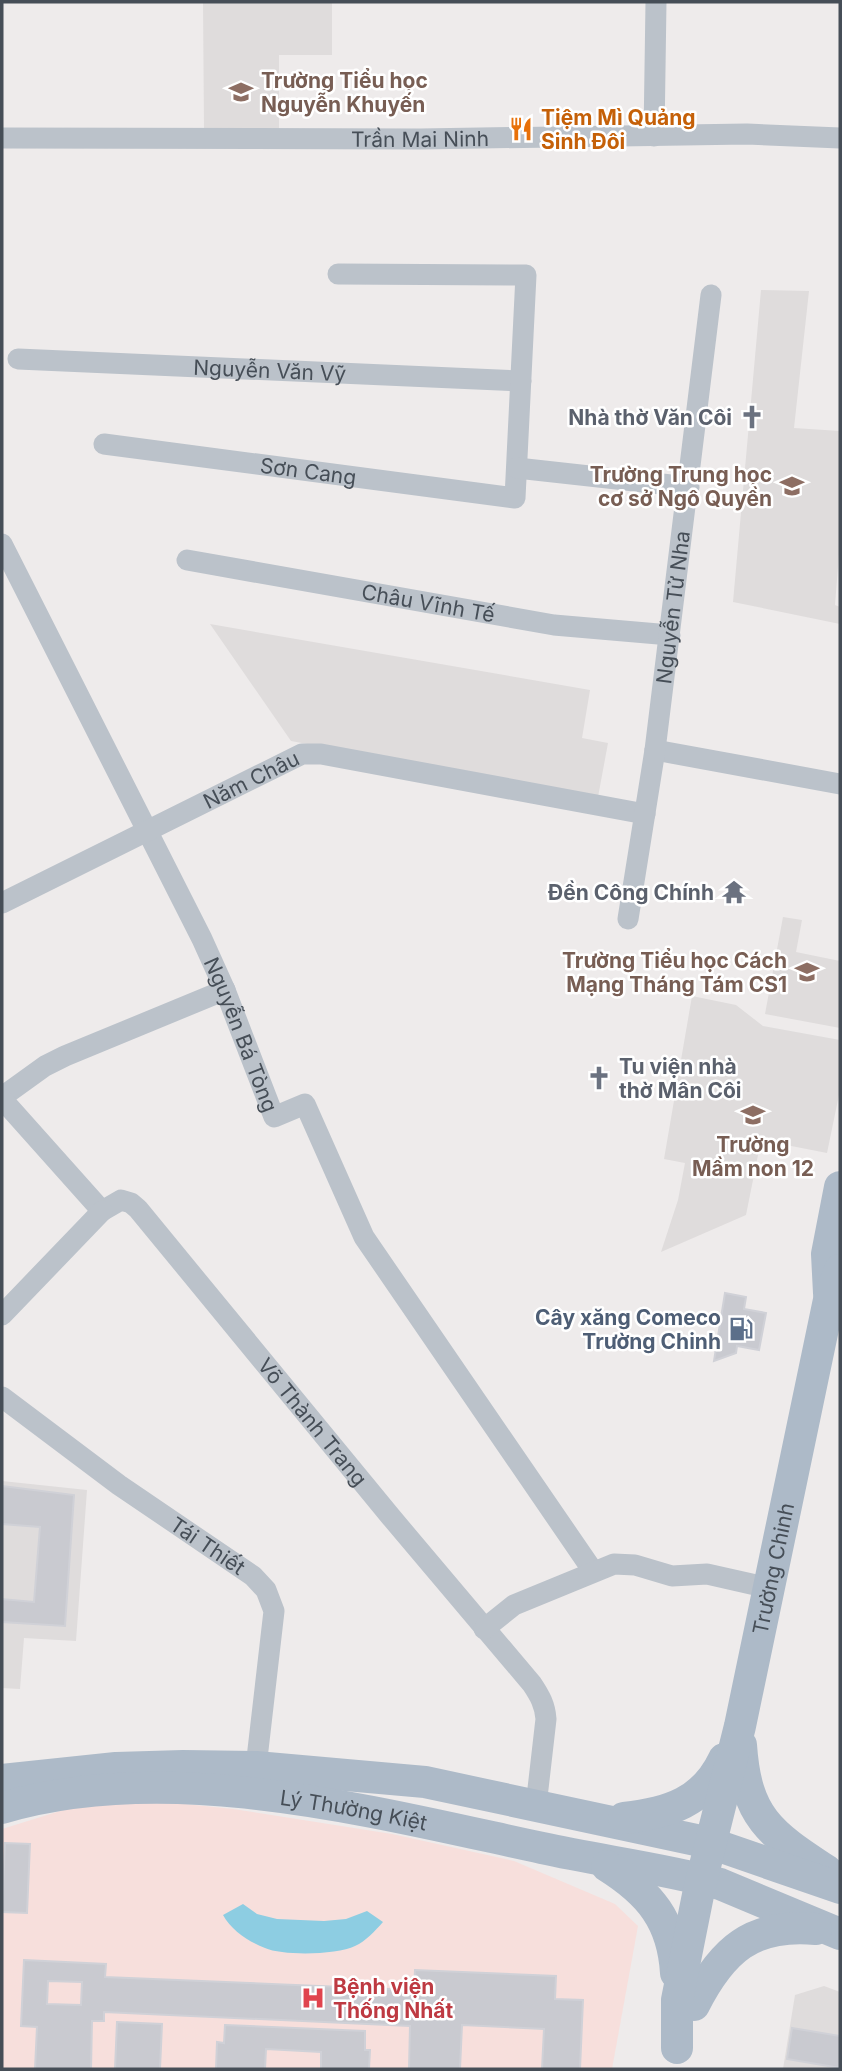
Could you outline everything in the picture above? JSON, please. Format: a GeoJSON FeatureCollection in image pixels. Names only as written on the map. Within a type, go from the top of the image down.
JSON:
{"type":"FeatureCollection","features":[{"type":"Feature","properties":{"kind":"main road","name":"Trường Chinh"},"geometry":{"type":"LineString","coordinates":[[685,2002],[812,1382],[837,1289],[827,1254],[840,1186]]}},
{"type":"Feature","properties":{"kind":"main road"},"geometry":{"type":"LineString","coordinates":[[812,1382],[840,1354]]}},
{"type":"Feature","properties":{"kind":"main road"},"geometry":{"type":"LineString","coordinates":[[592,1818],[644,1816],[675,1808],[688,1801],[712,1780],[740,1726]]}},
{"type":"Feature","properties":{"kind":"main road"},"geometry":{"type":"LineString","coordinates":[[740,1726],[747,1790],[755,1809],[776,1835],[840,1880]]}},
{"type":"Feature","properties":{"kind":"main road","name":"Lý Thường Kiệt"},"geometry":{"type":"LineString","coordinates":[[2,1780],[116,1768],[256,1767],[425,1782],[592,1818]]}},
{"type":"Feature","properties":{"kind":"main road","name":"Lý Thường Kiệt"},"geometry":{"type":"LineString","coordinates":[[2,1808],[55,1796],[116,1789],[187,1789],[321,1802],[711,1881],[836,1932]]}},
{"type":"Feature","properties":{"kind":"main road"},"geometry":{"type":"LineString","coordinates":[[592,1818],[719,1845],[840,1888]]}},
{"type":"Feature","properties":{"kind":"main road"},"geometry":{"type":"LineString","coordinates":[[633,1866],[642,1829]]}},
{"type":"Feature","properties":{"kind":"main road"},"geometry":{"type":"LineString","coordinates":[[597,1860],[639,1889],[654,1905],[670,1934],[685,2002],[675,2058]]}},
{"type":"Feature","properties":{"kind":"main road"},"geometry":{"type":"LineString","coordinates":[[685,2002],[718,1965],[745,1941],[762,1933],[799,1928],[836,1932]]}},
{"type":"Feature","properties":{"kind":"street"},"geometry":{"type":"LineString","coordinates":[[654,136],[656,2]]}},
{"type":"Feature","properties":{"kind":"street","name":"Trần Mai Ninh"},"geometry":{"type":"LineString","coordinates":[[2,138],[420,139],[747,134],[840,138]]}},
{"type":"Feature","properties":{"kind":"street"},"geometry":{"type":"LineString","coordinates":[[338,274],[526,275],[517,468],[689,487]]}},
{"type":"Feature","properties":{"kind":"street","name":"Nguyễn Tử Nha"},"geometry":{"type":"LineString","coordinates":[[628,919],[655,750],[711,295]]}},
{"type":"Feature","properties":{"kind":"street","name":"Nguyễn Văn Vỹ"},"geometry":{"type":"LineString","coordinates":[[19,359],[521,381]]}},
{"type":"Feature","properties":{"kind":"street","name":"Sơn Cang"},"geometry":{"type":"LineString","coordinates":[[104,444],[515,498],[517,468]]}},
{"type":"Feature","properties":{"kind":"street","name":"Nguyễn Bá Tòng"},"geometry":{"type":"LineString","coordinates":[[2,544],[202,939],[275,1117],[305,1104],[364,1237],[593,1571]]}},
{"type":"Feature","properties":{"kind":"street","name":"Châu Vĩnh Tế"},"geometry":{"type":"LineString","coordinates":[[187,560],[554,625],[670,635]]}},
{"type":"Feature","properties":{"kind":"street"},"geometry":{"type":"LineString","coordinates":[[655,750],[840,784]]}},
{"type":"Feature","properties":{"kind":"street","name":"Năm Châu"},"geometry":{"type":"LineString","coordinates":[[2,903],[302,754],[312,753],[645,814]]}},
{"type":"Feature","properties":{"kind":"street"},"geometry":{"type":"LineString","coordinates":[[2,1315],[102,1211],[2,1098],[45,1066],[65,1056],[225,990]]}},
{"type":"Feature","properties":{"kind":"street","name":"Võ Thành Trang"},"geometry":{"type":"LineString","coordinates":[[102,1211],[121,1200],[138,1209],[532,1684],[545,1708],[536,1807]]}},
{"type":"Feature","properties":{"kind":"street","name":"Tái Thiết"},"geometry":{"type":"LineString","coordinates":[[2,1397],[119,1485],[253,1576],[266,1590],[274,1611],[256,1767]]}},
{"type":"Feature","properties":{"kind":"street"},"geometry":{"type":"LineString","coordinates":[[484,1629],[514,1605],[614,1564],[624,1563],[672,1576],[707,1574],[769,1588]]}},
{"type":"Feature","properties":{"kind":"shaded area","name":"Trường Tiểu học Nguyễn Khuyến"},"geometry":{"type":"Polygon","coordinates":[[[203,2],[332,2],[332,55],[279,55],[279,129],[204,129],[203,2]]]}},
{"type":"Feature","properties":{"kind":"shaded area","name":"Trường Trung học cơ sở Ngô Quyền"},"geometry":{"type":"Polygon","coordinates":[[[761,290],[809,291],[794,428],[840,431],[840,541],[835,605],[840,607],[840,624],[733,602],[761,290]]]}},
{"type":"Feature","properties":{"kind":"shaded area"},"geometry":{"type":"Polygon","coordinates":[[[210,624],[590,690],[582,738],[608,743],[598,797],[291,741],[210,624]]]}},
{"type":"Feature","properties":{"kind":"shaded area","name":"Trường Tiểu học Cách Mạng Tháng Tám CS1"},"geometry":{"type":"Polygon","coordinates":[[[783,917],[802,920],[796,952],[840,961],[840,1028],[765,1014],[783,917]]]}},
{"type":"Feature","properties":{"kind":"shaded area","name":"Trường Mầm non 12"},"geometry":{"type":"Polygon","coordinates":[[[692,996],[736,1005],[763,1026],[840,1040],[840,1090],[827,1153],[761,1140],[746,1215],[661,1252],[678,1200],[685,1163],[664,1159],[692,996]]]}},
{"type":"Feature","properties":{"kind":"shaded area"},"geometry":{"type":"Polygon","coordinates":[[[2,1481],[87,1490],[76,1641],[24,1638],[20,1689],[2,1688],[2,1481]]]}},
{"type":"Feature","properties":{"kind":"shaded area","name":"Bệnh viện Thống Nhất"},"geometry":{"type":"Polygon","coordinates":[[[147,1800],[233,1809],[392,1834],[514,1861],[615,1904],[638,1926],[612,2069],[2,2069],[2,1829],[89,1802],[147,1800]]]}},
{"type":"Feature","properties":{"kind":"shaded area"},"geometry":{"type":"Polygon","coordinates":[[[824,1986],[840,1992],[840,2069],[783,2069],[795,1995],[824,1986]]]}},
{"type":"Feature","properties":{"kind":"water"},"geometry":{"type":"Polygon","coordinates":[[[243,1904],[257,1914],[277,1919],[324,1921],[346,1919],[367,1911],[383,1922],[363,1941],[347,1949],[323,1953],[273,1951],[241,1935],[223,1915],[243,1904]]]}},
{"type":"Feature","properties":{"kind":"building","name":"Cây xăng Comeco Trường Chinh"},"geometry":{"type":"Polygon","coordinates":[[[725,1293],[746,1297],[744,1309],[766,1313],[759,1350],[737,1346],[736,1353],[714,1361],[725,1293]]]}},
{"type":"Feature","properties":{"kind":"building"},"geometry":{"type":"Polygon","coordinates":[[[2,1486],[74,1495],[65,1626],[2,1622],[2,1599],[34,1602],[40,1527],[2,1524],[2,1486]]]}},
{"type":"Feature","properties":{"kind":"building"},"geometry":{"type":"Polygon","coordinates":[[[5,1843],[30,1844],[27,1913],[2,1912],[5,1843]]]}},
{"type":"Feature","properties":{"kind":"building"},"geometry":{"type":"Polygon","coordinates":[[[24,1960],[106,1964],[105,1977],[414,1990],[415,1970],[556,1976],[555,1999],[583,2000],[580,2069],[542,2069],[544,2029],[462,2025],[460,2069],[409,2069],[410,2026],[104,2012],[104,2021],[92,2021],[91,2069],[35,2069],[37,2027],[21,2026],[24,1960]],[[48,1981],[47,2004],[81,2005],[82,1982],[48,1981]]]}},
{"type":"Feature","properties":{"kind":"building"},"geometry":{"type":"Polygon","coordinates":[[[117,2022],[162,2024],[160,2069],[115,2069],[117,2022]]]}},
{"type":"Feature","properties":{"kind":"building"},"geometry":{"type":"Polygon","coordinates":[[[225,2025],[365,2031],[365,2050],[370,2050],[369,2069],[321,2069],[321,2052],[266,2049],[265,2069],[216,2069],[217,2042],[224,2043],[225,2025]]]}},
{"type":"Feature","properties":{"kind":"building"},"geometry":{"type":"Polygon","coordinates":[[[792,2028],[840,2036],[840,2068],[787,2059],[792,2028]]]}},
{"type":"Feature","properties":{"kind":"place","name":"Trường Tiểu học Nguyễn Khuyến"},"geometry":{"type":"Point","coordinates":[241,92]}},
{"type":"Feature","properties":{"kind":"place","name":"Tiệm Mì Quảng Sinh Đôi"},"geometry":{"type":"Point","coordinates":[521,129]}},
{"type":"Feature","properties":{"kind":"place","name":"Nhà thờ Văn Côi"},"geometry":{"type":"Point","coordinates":[752,417]}},
{"type":"Feature","properties":{"kind":"place","name":"Trường Trung học cơ sở Ngô Quyền"},"geometry":{"type":"Point","coordinates":[792,486]}},
{"type":"Feature","properties":{"kind":"place","name":"Đền Công Chính"},"geometry":{"type":"Point","coordinates":[734,892]}},
{"type":"Feature","properties":{"kind":"place","name":"Trường Tiểu học Cách Mạng Tháng Tám CS1"},"geometry":{"type":"Point","coordinates":[807,972]}},
{"type":"Feature","properties":{"kind":"place","name":"Tu viện nhà thờ Mân Côi"},"geometry":{"type":"Point","coordinates":[599,1078]}},
{"type":"Feature","properties":{"kind":"place","name":"Trường Mầm non 12"},"geometry":{"type":"Point","coordinates":[753,1115]}},
{"type":"Feature","properties":{"kind":"place","name":"Cây xăng Comeco Trường Chinh"},"geometry":{"type":"Point","coordinates":[741,1329]}},
{"type":"Feature","properties":{"kind":"place","name":"Bệnh viện Thống Nhất"},"geometry":{"type":"Point","coordinates":[313,1998]}}]}
